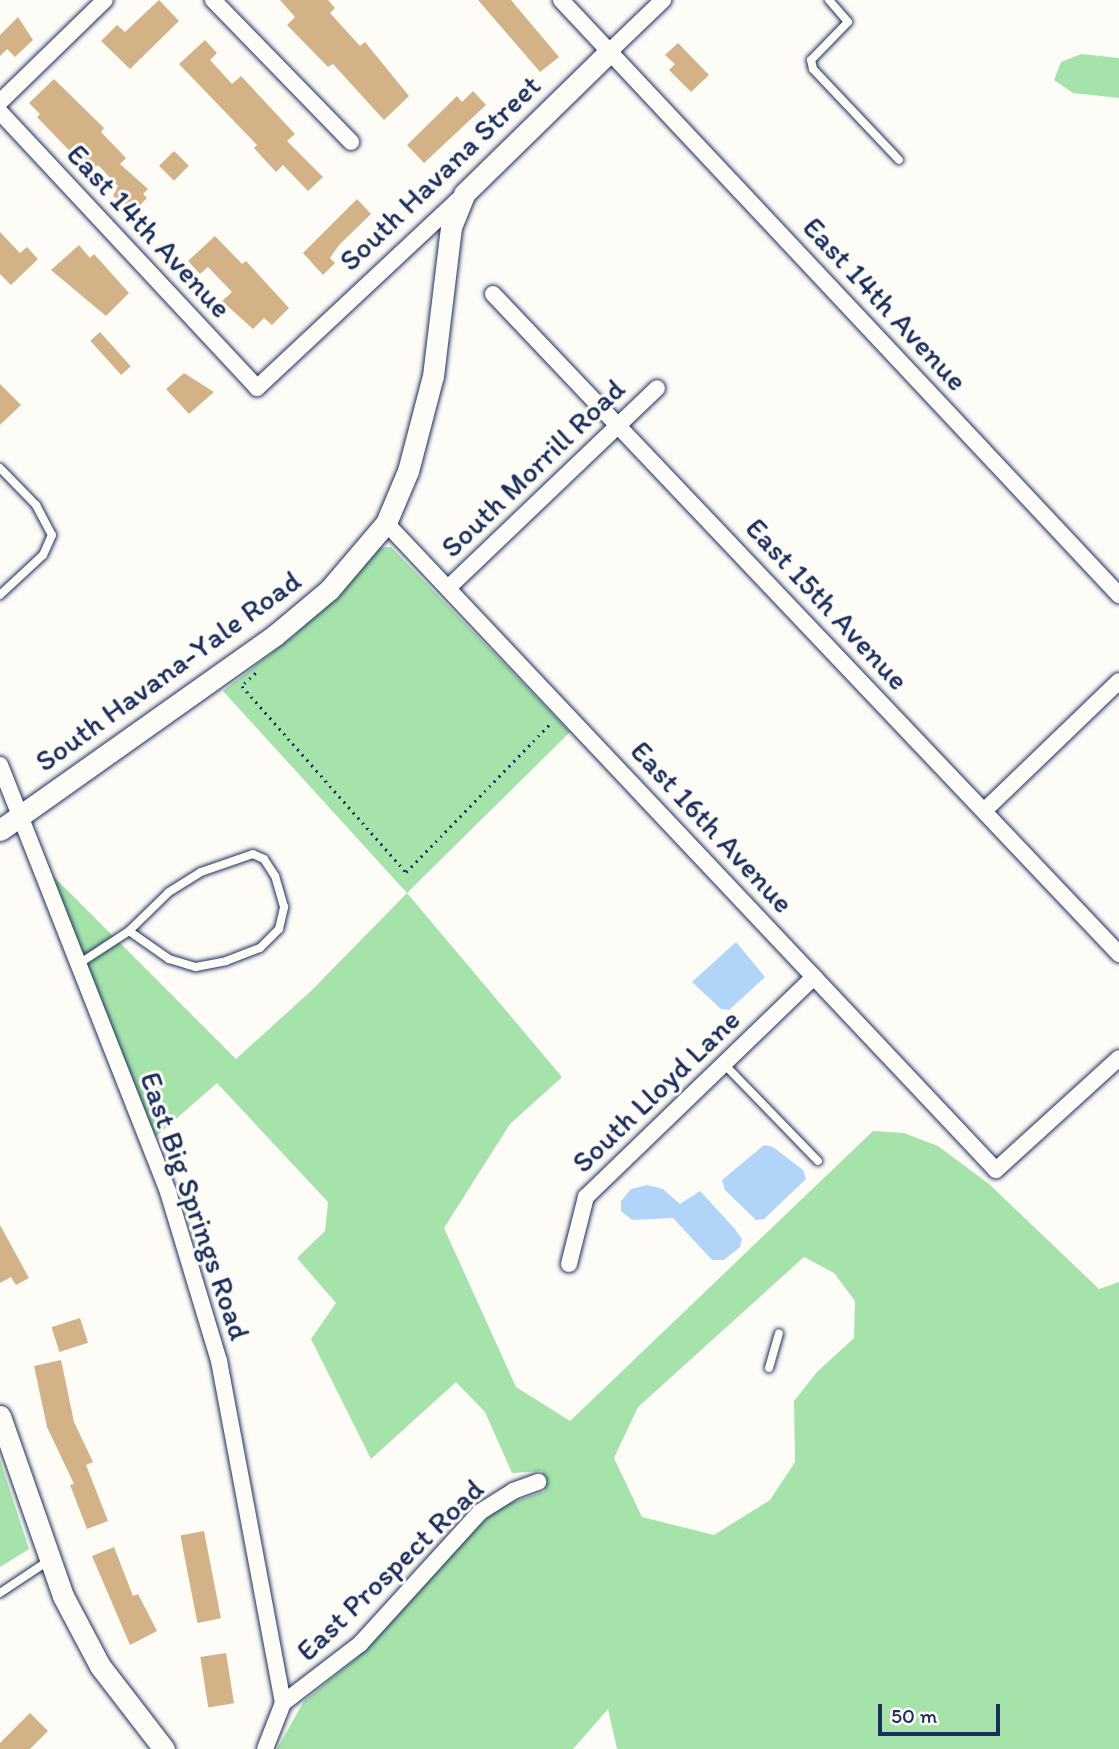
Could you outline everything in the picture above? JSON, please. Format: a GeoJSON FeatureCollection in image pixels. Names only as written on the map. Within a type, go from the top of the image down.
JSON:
{"type":"FeatureCollection","features":[{"type":"Feature","properties":{"kind":"street"},"geometry":{"type":"LineString","coordinates":[[0,102],[105,0]]}},
{"type":"Feature","properties":{"kind":"street"},"geometry":{"type":"LineString","coordinates":[[213,0],[351,142]]}},
{"type":"Feature","properties":{"kind":"street","name":"East 14th Avenue"},"geometry":{"type":"LineString","coordinates":[[561,0],[1119,596]]}},
{"type":"Feature","properties":{"kind":"street","name":"South Havana Street"},"geometry":{"type":"LineString","coordinates":[[257,388],[464,194],[663,0]]}},
{"type":"Feature","properties":{"kind":"street","name":"East 14th Avenue"},"geometry":{"type":"LineString","coordinates":[[0,112],[257,388]]}},
{"type":"Feature","properties":{"kind":"street","name":"South Havana-Yale Road"},"geometry":{"type":"LineString","coordinates":[[0,830],[160,721],[274,636],[329,590],[386,523],[408,471],[433,376],[451,227],[464,194]]}},
{"type":"Feature","properties":{"kind":"street","name":"East 15th Avenue"},"geometry":{"type":"LineString","coordinates":[[493,294],[1119,954]]}},
{"type":"Feature","properties":{"kind":"street","name":"South Morrill Road"},"geometry":{"type":"LineString","coordinates":[[448,588],[657,388]]}},
{"type":"Feature","properties":{"kind":"street","name":"East 16th Avenue"},"geometry":{"type":"LineString","coordinates":[[386,523],[996,1170],[1119,1058]]}},
{"type":"Feature","properties":{"kind":"street"},"geometry":{"type":"LineString","coordinates":[[984,811],[1119,681]]}},
{"type":"Feature","properties":{"kind":"street"},"geometry":{"type":"LineString","coordinates":[[0,765],[17,817]]}},
{"type":"Feature","properties":{"kind":"street","name":"East Big Springs Road"},"geometry":{"type":"LineString","coordinates":[[17,817],[168,1192],[219,1362],[283,1703]]}},
{"type":"Feature","properties":{"kind":"street","name":"South Lloyd Lane"},"geometry":{"type":"LineString","coordinates":[[569,1264],[586,1197],[814,977]]}},
{"type":"Feature","properties":{"kind":"street"},"geometry":{"type":"LineString","coordinates":[[0,1416],[63,1596],[100,1666],[164,1749]]}},
{"type":"Feature","properties":{"kind":"street","name":"East Prospect Road"},"geometry":{"type":"LineString","coordinates":[[283,1703],[360,1644],[480,1512],[513,1491],[538,1482]]}},
{"type":"Feature","properties":{"kind":"street"},"geometry":{"type":"LineString","coordinates":[[265,1749],[283,1703]]}},
{"type":"Feature","properties":{"kind":"lane"},"geometry":{"type":"LineString","coordinates":[[829,0],[848,22],[811,60],[813,69],[899,160]]}},
{"type":"Feature","properties":{"kind":"lane"},"geometry":{"type":"LineString","coordinates":[[0,468],[36,505],[52,535],[43,555],[0,595]]}},
{"type":"Feature","properties":{"kind":"lane"},"geometry":{"type":"LineString","coordinates":[[77,965],[129,931],[168,893],[201,872],[253,854],[264,859],[275,876],[284,907],[279,929],[260,947],[226,961],[196,967],[169,959],[129,931]]}},
{"type":"Feature","properties":{"kind":"lane"},"geometry":{"type":"LineString","coordinates":[[724,1064],[818,1161]]}},
{"type":"Feature","properties":{"kind":"lane"},"geometry":{"type":"LineString","coordinates":[[769,1368],[779,1333]]}},
{"type":"Feature","properties":{"kind":"lane"},"geometry":{"type":"LineString","coordinates":[[0,1592],[51,1559]]}},
{"type":"Feature","properties":{"kind":"path"},"geometry":{"type":"LineString","coordinates":[[261,669],[242,686],[406,873],[564,710]]}},
{"type":"Feature","properties":{"kind":"green space"},"geometry":{"type":"Polygon","coordinates":[[[1081,54],[1119,58],[1119,98],[1073,93],[1054,80],[1061,62],[1081,54]]]}},
{"type":"Feature","properties":{"kind":"green space"},"geometry":{"type":"Polygon","coordinates":[[[391,547],[570,732],[407,893],[223,691],[296,634],[376,548],[391,547]]]}},
{"type":"Feature","properties":{"kind":"green space"},"geometry":{"type":"Polygon","coordinates":[[[51,874],[236,1059],[312,990],[407,893],[562,1077],[510,1124],[444,1228],[516,1387],[570,1421],[873,1131],[904,1133],[938,1146],[989,1184],[1099,1289],[1119,1282],[1119,1749],[617,1749],[608,1709],[573,1749],[277,1749],[304,1701],[356,1659],[470,1534],[499,1507],[545,1491],[542,1471],[512,1473],[485,1412],[456,1382],[371,1459],[311,1339],[336,1303],[297,1258],[325,1231],[328,1202],[217,1083],[153,1139],[51,874]],[[804,1257],[638,1407],[614,1458],[642,1517],[714,1535],[770,1500],[795,1462],[794,1401],[817,1372],[854,1338],[855,1301],[834,1273],[804,1257]]]}},
{"type":"Feature","properties":{"kind":"green space"},"geometry":{"type":"Polygon","coordinates":[[[0,1460],[29,1549],[0,1567],[0,1460]]]}},
{"type":"Feature","properties":{"kind":"water"},"geometry":{"type":"Polygon","coordinates":[[[736,942],[765,977],[729,1010],[721,1009],[692,982],[736,942]]]}},
{"type":"Feature","properties":{"kind":"water"},"geometry":{"type":"Polygon","coordinates":[[[764,1145],[773,1147],[803,1170],[806,1179],[764,1219],[756,1220],[725,1190],[722,1180],[764,1145]]]}},
{"type":"Feature","properties":{"kind":"water"},"geometry":{"type":"Polygon","coordinates":[[[647,1185],[663,1189],[680,1204],[700,1191],[742,1239],[740,1247],[724,1260],[712,1260],[673,1218],[632,1220],[621,1211],[621,1201],[631,1189],[647,1185]]]}},
{"type":"Feature","properties":{"kind":"building"},"geometry":{"type":"Polygon","coordinates":[[[159,0],[179,21],[130,69],[101,41],[117,25],[125,32],[159,0]]]}},
{"type":"Feature","properties":{"kind":"building"},"geometry":{"type":"Polygon","coordinates":[[[280,0],[328,0],[335,8],[330,13],[360,46],[365,42],[409,96],[384,120],[333,64],[328,67],[287,25],[295,17],[280,0]]]}},
{"type":"Feature","properties":{"kind":"building"},"geometry":{"type":"Polygon","coordinates":[[[478,0],[511,0],[559,57],[540,72],[478,0]]]}},
{"type":"Feature","properties":{"kind":"building"},"geometry":{"type":"Polygon","coordinates":[[[18,17],[33,40],[15,57],[7,49],[0,56],[0,35],[18,17]]]}},
{"type":"Feature","properties":{"kind":"building"},"geometry":{"type":"Polygon","coordinates":[[[205,40],[217,53],[210,60],[232,84],[241,76],[295,134],[287,141],[323,177],[308,191],[283,165],[276,172],[254,148],[257,145],[179,64],[205,40]]]}},
{"type":"Feature","properties":{"kind":"building"},"geometry":{"type":"Polygon","coordinates":[[[678,43],[709,75],[691,92],[669,70],[675,64],[665,55],[678,43]]]}},
{"type":"Feature","properties":{"kind":"building"},"geometry":{"type":"Polygon","coordinates":[[[54,79],[104,128],[101,132],[126,158],[120,164],[148,189],[143,194],[147,198],[135,210],[113,196],[118,186],[98,165],[90,172],[37,117],[40,114],[29,103],[54,79]]]}},
{"type":"Feature","properties":{"kind":"building"},"geometry":{"type":"Polygon","coordinates":[[[473,91],[486,105],[424,163],[407,145],[457,96],[462,102],[473,91]]]}},
{"type":"Feature","properties":{"kind":"building"},"geometry":{"type":"Polygon","coordinates":[[[174,151],[189,166],[174,181],[159,166],[174,151]]]}},
{"type":"Feature","properties":{"kind":"building"},"geometry":{"type":"Polygon","coordinates":[[[357,199],[371,214],[339,245],[330,258],[335,263],[323,275],[303,253],[357,199]]]}},
{"type":"Feature","properties":{"kind":"building"},"geometry":{"type":"Polygon","coordinates":[[[0,232],[20,253],[27,247],[38,259],[11,285],[0,274],[0,232]]]}},
{"type":"Feature","properties":{"kind":"building"},"geometry":{"type":"Polygon","coordinates":[[[215,236],[242,264],[246,261],[289,308],[272,325],[264,318],[253,329],[222,301],[232,292],[208,267],[200,274],[188,261],[215,236]]]}},
{"type":"Feature","properties":{"kind":"building"},"geometry":{"type":"Polygon","coordinates":[[[79,245],[90,258],[94,254],[129,293],[106,316],[51,270],[79,245]]]}},
{"type":"Feature","properties":{"kind":"building"},"geometry":{"type":"Polygon","coordinates":[[[100,332],[131,366],[121,375],[90,341],[100,332]]]}},
{"type":"Feature","properties":{"kind":"building"},"geometry":{"type":"Polygon","coordinates":[[[184,373],[214,392],[189,414],[166,389],[184,373]]]}},
{"type":"Feature","properties":{"kind":"building"},"geometry":{"type":"Polygon","coordinates":[[[0,384],[21,405],[0,425],[0,384]]]}},
{"type":"Feature","properties":{"kind":"building"},"geometry":{"type":"Polygon","coordinates":[[[0,1225],[29,1278],[16,1285],[11,1277],[0,1283],[0,1225]]]}},
{"type":"Feature","properties":{"kind":"building"},"geometry":{"type":"Polygon","coordinates":[[[80,1318],[88,1343],[60,1352],[51,1327],[80,1318]]]}},
{"type":"Feature","properties":{"kind":"building"},"geometry":{"type":"Polygon","coordinates":[[[61,1360],[74,1422],[93,1462],[86,1465],[108,1521],[87,1529],[70,1485],[74,1484],[47,1427],[34,1366],[61,1360]]]}},
{"type":"Feature","properties":{"kind":"building"},"geometry":{"type":"Polygon","coordinates":[[[204,1531],[221,1618],[197,1623],[180,1536],[204,1531]]]}},
{"type":"Feature","properties":{"kind":"building"},"geometry":{"type":"Polygon","coordinates":[[[114,1547],[133,1596],[138,1594],[157,1631],[130,1645],[92,1556],[114,1547]]]}},
{"type":"Feature","properties":{"kind":"building"},"geometry":{"type":"Polygon","coordinates":[[[226,1653],[234,1703],[208,1707],[200,1657],[226,1653]]]}},
{"type":"Feature","properties":{"kind":"building"},"geometry":{"type":"Polygon","coordinates":[[[30,1713],[48,1731],[30,1749],[0,1749],[0,1743],[30,1713]]]}}]}
